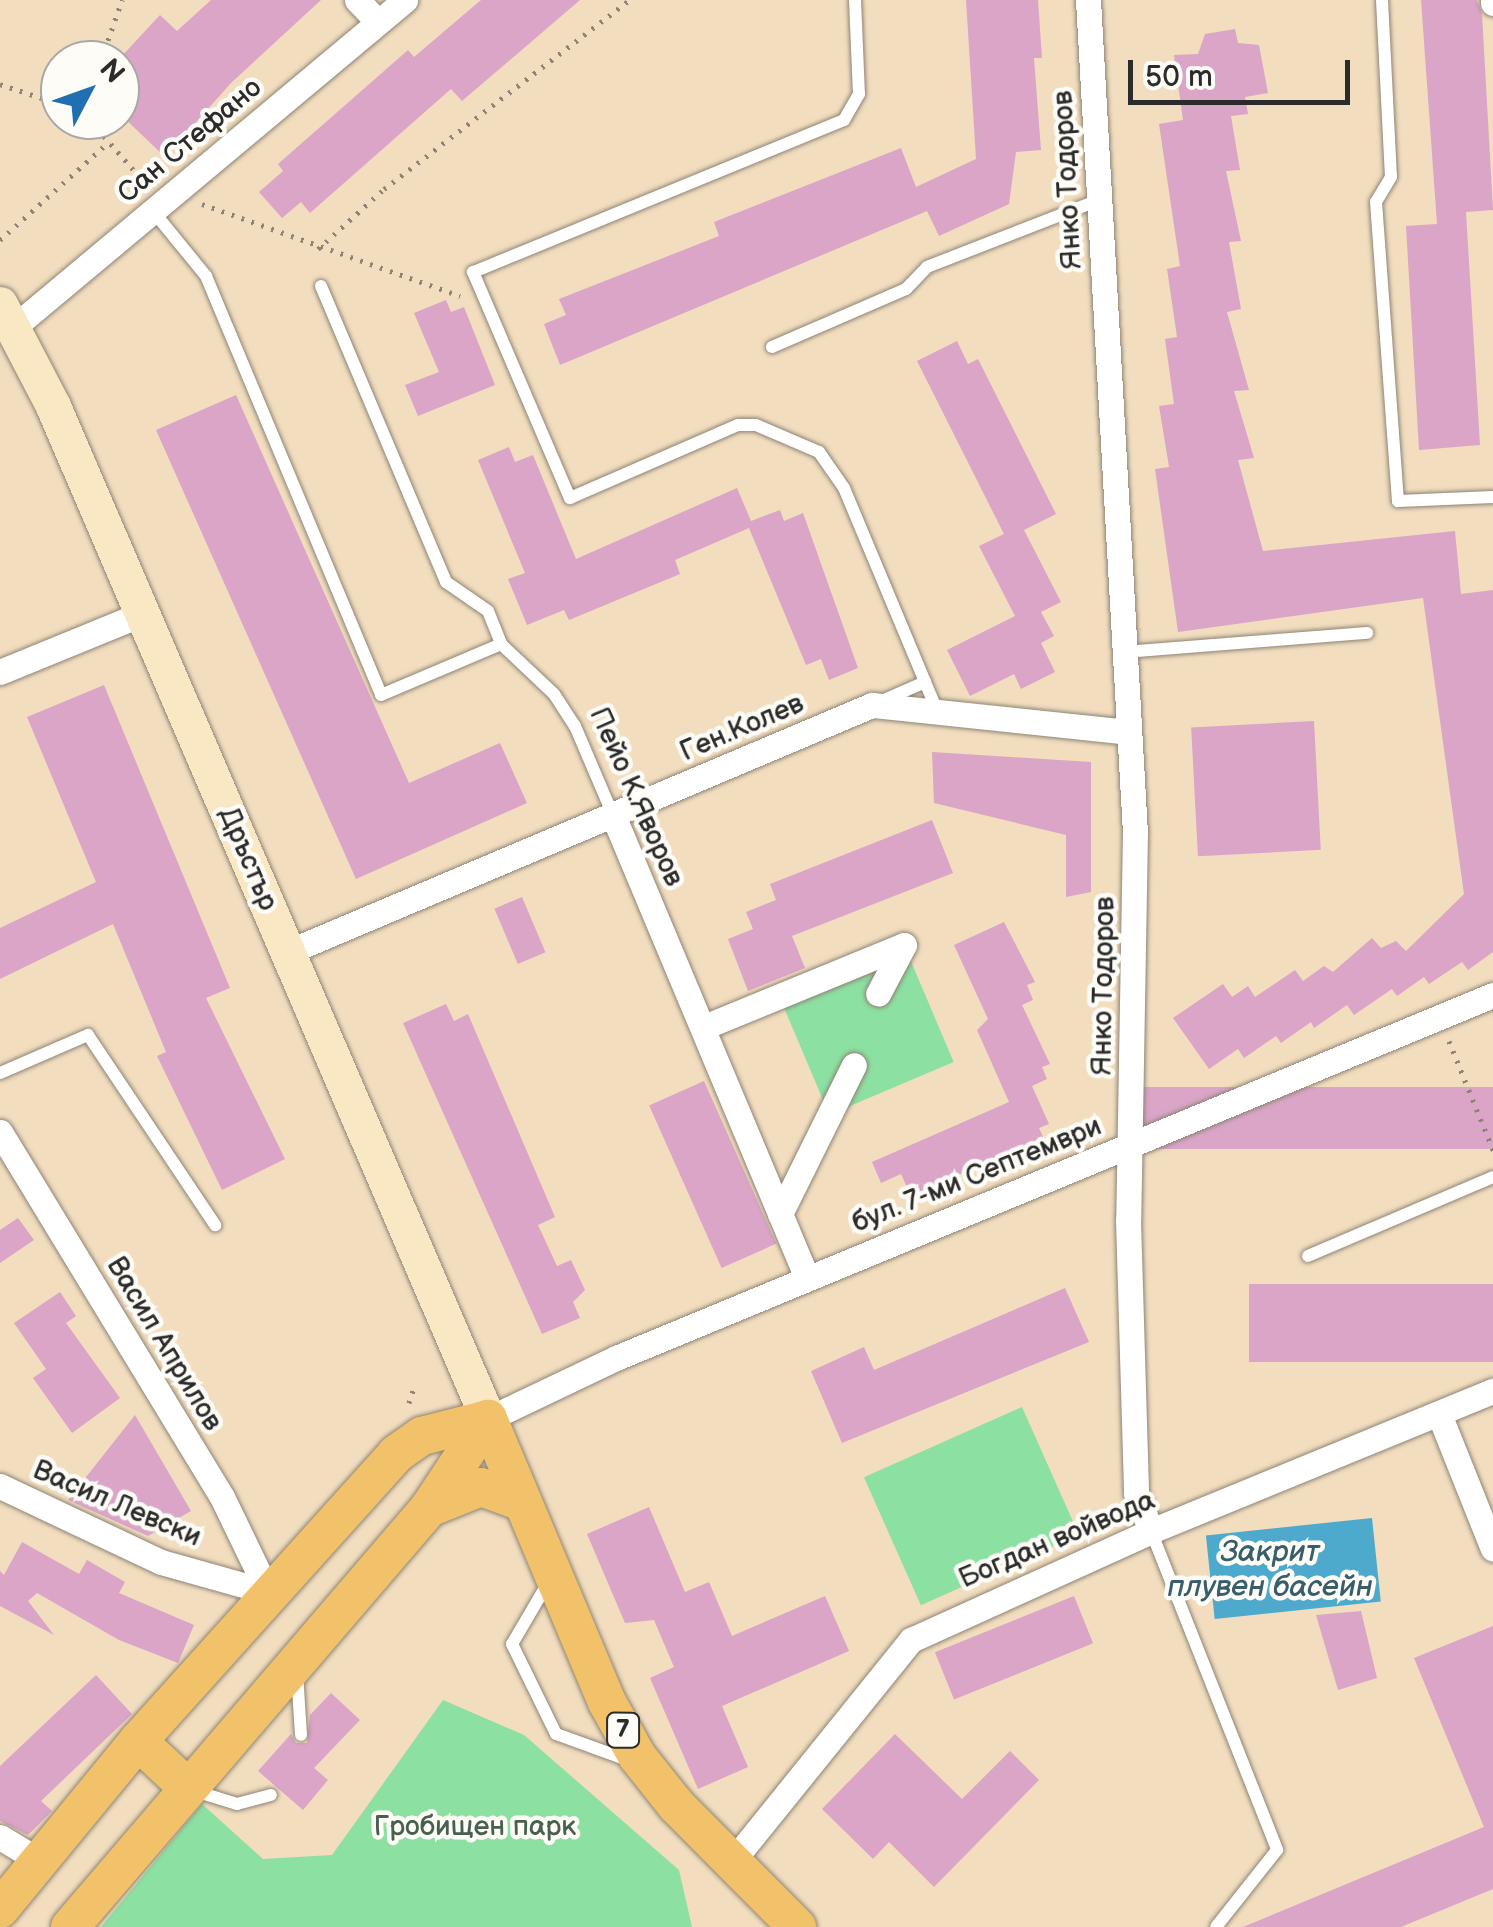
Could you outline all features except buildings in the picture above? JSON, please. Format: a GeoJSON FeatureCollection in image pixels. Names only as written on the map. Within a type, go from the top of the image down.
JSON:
{"type":"FeatureCollection","features":[{"type":"Feature","properties":{"kind":"main road","name":"7"},"geometry":{"type":"LineString","coordinates":[[488,1419],[607,1702],[646,1766],[731,1863],[795,1923]]}},
{"type":"Feature","properties":{"kind":"main road"},"geometry":{"type":"LineString","coordinates":[[70,1927],[297,1667],[429,1508],[488,1419]]}},
{"type":"Feature","properties":{"kind":"main road"},"geometry":{"type":"LineString","coordinates":[[0,1910],[138,1740],[396,1454],[422,1436],[488,1419]]}},
{"type":"Feature","properties":{"kind":"main road"},"geometry":{"type":"LineString","coordinates":[[429,1508],[480,1487],[522,1502]]}},
{"type":"Feature","properties":{"kind":"main road"},"geometry":{"type":"LineString","coordinates":[[138,1740],[188,1788]]}},
{"type":"Feature","properties":{"kind":"street"},"geometry":{"type":"LineString","coordinates":[[357,0],[378,22]]}},
{"type":"Feature","properties":{"kind":"street","name":"Сан Стефано"},"geometry":{"type":"LineString","coordinates":[[7,315],[163,203],[405,0]]}},
{"type":"Feature","properties":{"kind":"street","name":"Янко Тодоров"},"geometry":{"type":"LineString","coordinates":[[1088,0],[1137,944],[1130,1145],[1136,1493],[1151,1532]]}},
{"type":"Feature","properties":{"kind":"street","name":"Дръстър"},"geometry":{"type":"LineString","coordinates":[[7,315],[144,613],[488,1419]]}},
{"type":"Feature","properties":{"kind":"street"},"geometry":{"type":"LineString","coordinates":[[0,672],[144,613]]}},
{"type":"Feature","properties":{"kind":"street"},"geometry":{"type":"LineString","coordinates":[[872,705],[1128,732]]}},
{"type":"Feature","properties":{"kind":"street","name":"Ген.Колев"},"geometry":{"type":"LineString","coordinates":[[288,952],[872,705]]}},
{"type":"Feature","properties":{"kind":"street","name":"Пейо К.Яворов"},"geometry":{"type":"LineString","coordinates":[[614,816],[807,1278]]}},
{"type":"Feature","properties":{"kind":"street"},"geometry":{"type":"LineString","coordinates":[[704,1027],[904,944],[878,994]]}},
{"type":"Feature","properties":{"kind":"street","name":"бул. 7-ми Септември"},"geometry":{"type":"LineString","coordinates":[[488,1419],[807,1278],[1493,995]]}},
{"type":"Feature","properties":{"kind":"street"},"geometry":{"type":"LineString","coordinates":[[780,1214],[854,1066]]}},
{"type":"Feature","properties":{"kind":"street","name":"Васил Априлов"},"geometry":{"type":"LineString","coordinates":[[0,1132],[222,1497],[268,1592]]}},
{"type":"Feature","properties":{"kind":"street","name":"Богдан войвода"},"geometry":{"type":"LineString","coordinates":[[731,1863],[911,1640],[1151,1532],[1493,1391]]}},
{"type":"Feature","properties":{"kind":"street"},"geometry":{"type":"LineString","coordinates":[[1438,1414],[1493,1550]]}},
{"type":"Feature","properties":{"kind":"street","name":"Васил Левски"},"geometry":{"type":"LineString","coordinates":[[0,1486],[162,1562],[268,1592]]}},
{"type":"Feature","properties":{"kind":"street"},"geometry":{"type":"LineString","coordinates":[[0,1836],[40,1860]]}},
{"type":"Feature","properties":{"kind":"lane"},"geometry":{"type":"LineString","coordinates":[[855,0],[858,94],[844,120],[473,272],[570,498],[738,425],[756,425],[819,452],[844,488],[939,715]]}},
{"type":"Feature","properties":{"kind":"lane"},"geometry":{"type":"LineString","coordinates":[[1382,0],[1391,177],[1376,202],[1398,502],[1493,497]]}},
{"type":"Feature","properties":{"kind":"lane"},"geometry":{"type":"LineString","coordinates":[[772,348],[906,289],[927,267],[1099,200]]}},
{"type":"Feature","properties":{"kind":"lane"},"geometry":{"type":"LineString","coordinates":[[163,203],[206,276],[381,696],[502,644]]}},
{"type":"Feature","properties":{"kind":"lane","name":"Пейо К.Яворов"},"geometry":{"type":"LineString","coordinates":[[321,286],[446,582],[488,610],[502,644],[554,694],[575,726],[614,816]]}},
{"type":"Feature","properties":{"kind":"lane"},"geometry":{"type":"LineString","coordinates":[[1124,652],[1368,633]]}},
{"type":"Feature","properties":{"kind":"lane"},"geometry":{"type":"LineString","coordinates":[[872,705],[925,682]]}},
{"type":"Feature","properties":{"kind":"lane"},"geometry":{"type":"LineString","coordinates":[[0,1073],[88,1035],[214,1224]]}},
{"type":"Feature","properties":{"kind":"lane"},"geometry":{"type":"LineString","coordinates":[[1308,1256],[1493,1177]]}},
{"type":"Feature","properties":{"kind":"lane","name":"Янко Тодоров"},"geometry":{"type":"LineString","coordinates":[[1151,1532],[1276,1850],[1216,1927]]}},
{"type":"Feature","properties":{"kind":"lane"},"geometry":{"type":"LineString","coordinates":[[553,1574],[512,1644],[556,1734],[646,1766]]}},
{"type":"Feature","properties":{"kind":"lane"},"geometry":{"type":"LineString","coordinates":[[297,1667],[301,1735]]}},
{"type":"Feature","properties":{"kind":"lane"},"geometry":{"type":"LineString","coordinates":[[188,1788],[237,1804],[271,1795]]}},
{"type":"Feature","properties":{"kind":"path"},"geometry":{"type":"LineString","coordinates":[[108,40],[122,0]]}},
{"type":"Feature","properties":{"kind":"path"},"geometry":{"type":"LineString","coordinates":[[318,250],[384,189],[629,0]]}},
{"type":"Feature","properties":{"kind":"path"},"geometry":{"type":"LineString","coordinates":[[0,84],[40,97]]}},
{"type":"Feature","properties":{"kind":"path"},"geometry":{"type":"LineString","coordinates":[[0,240],[109,142],[163,203],[486,304]]}},
{"type":"Feature","properties":{"kind":"path"},"geometry":{"type":"LineString","coordinates":[[1439,1017],[1493,1150]]}},
{"type":"Feature","properties":{"kind":"path"},"geometry":{"type":"LineString","coordinates":[[409,1403],[415,1384]]}},
{"type":"Feature","properties":{"kind":"green space"},"geometry":{"type":"Polygon","coordinates":[[[904,945],[954,1062],[829,1115],[780,998],[904,945]]]}},
{"type":"Feature","properties":{"kind":"green space"},"geometry":{"type":"Polygon","coordinates":[[[1022,1407],[1079,1535],[921,1605],[864,1477],[1022,1407]]]}},
{"type":"Feature","properties":{"kind":"green space","name":"Гробищен парк"},"geometry":{"type":"Polygon","coordinates":[[[443,1700],[524,1735],[679,1870],[692,1927],[101,1927],[202,1804],[263,1859],[332,1855],[443,1700]]]}},
{"type":"Feature","properties":{"kind":"water","name":"Закрит плувен басейн"},"geometry":{"type":"Polygon","coordinates":[[[1372,1518],[1381,1602],[1215,1619],[1206,1535],[1372,1518]]]}}]}
